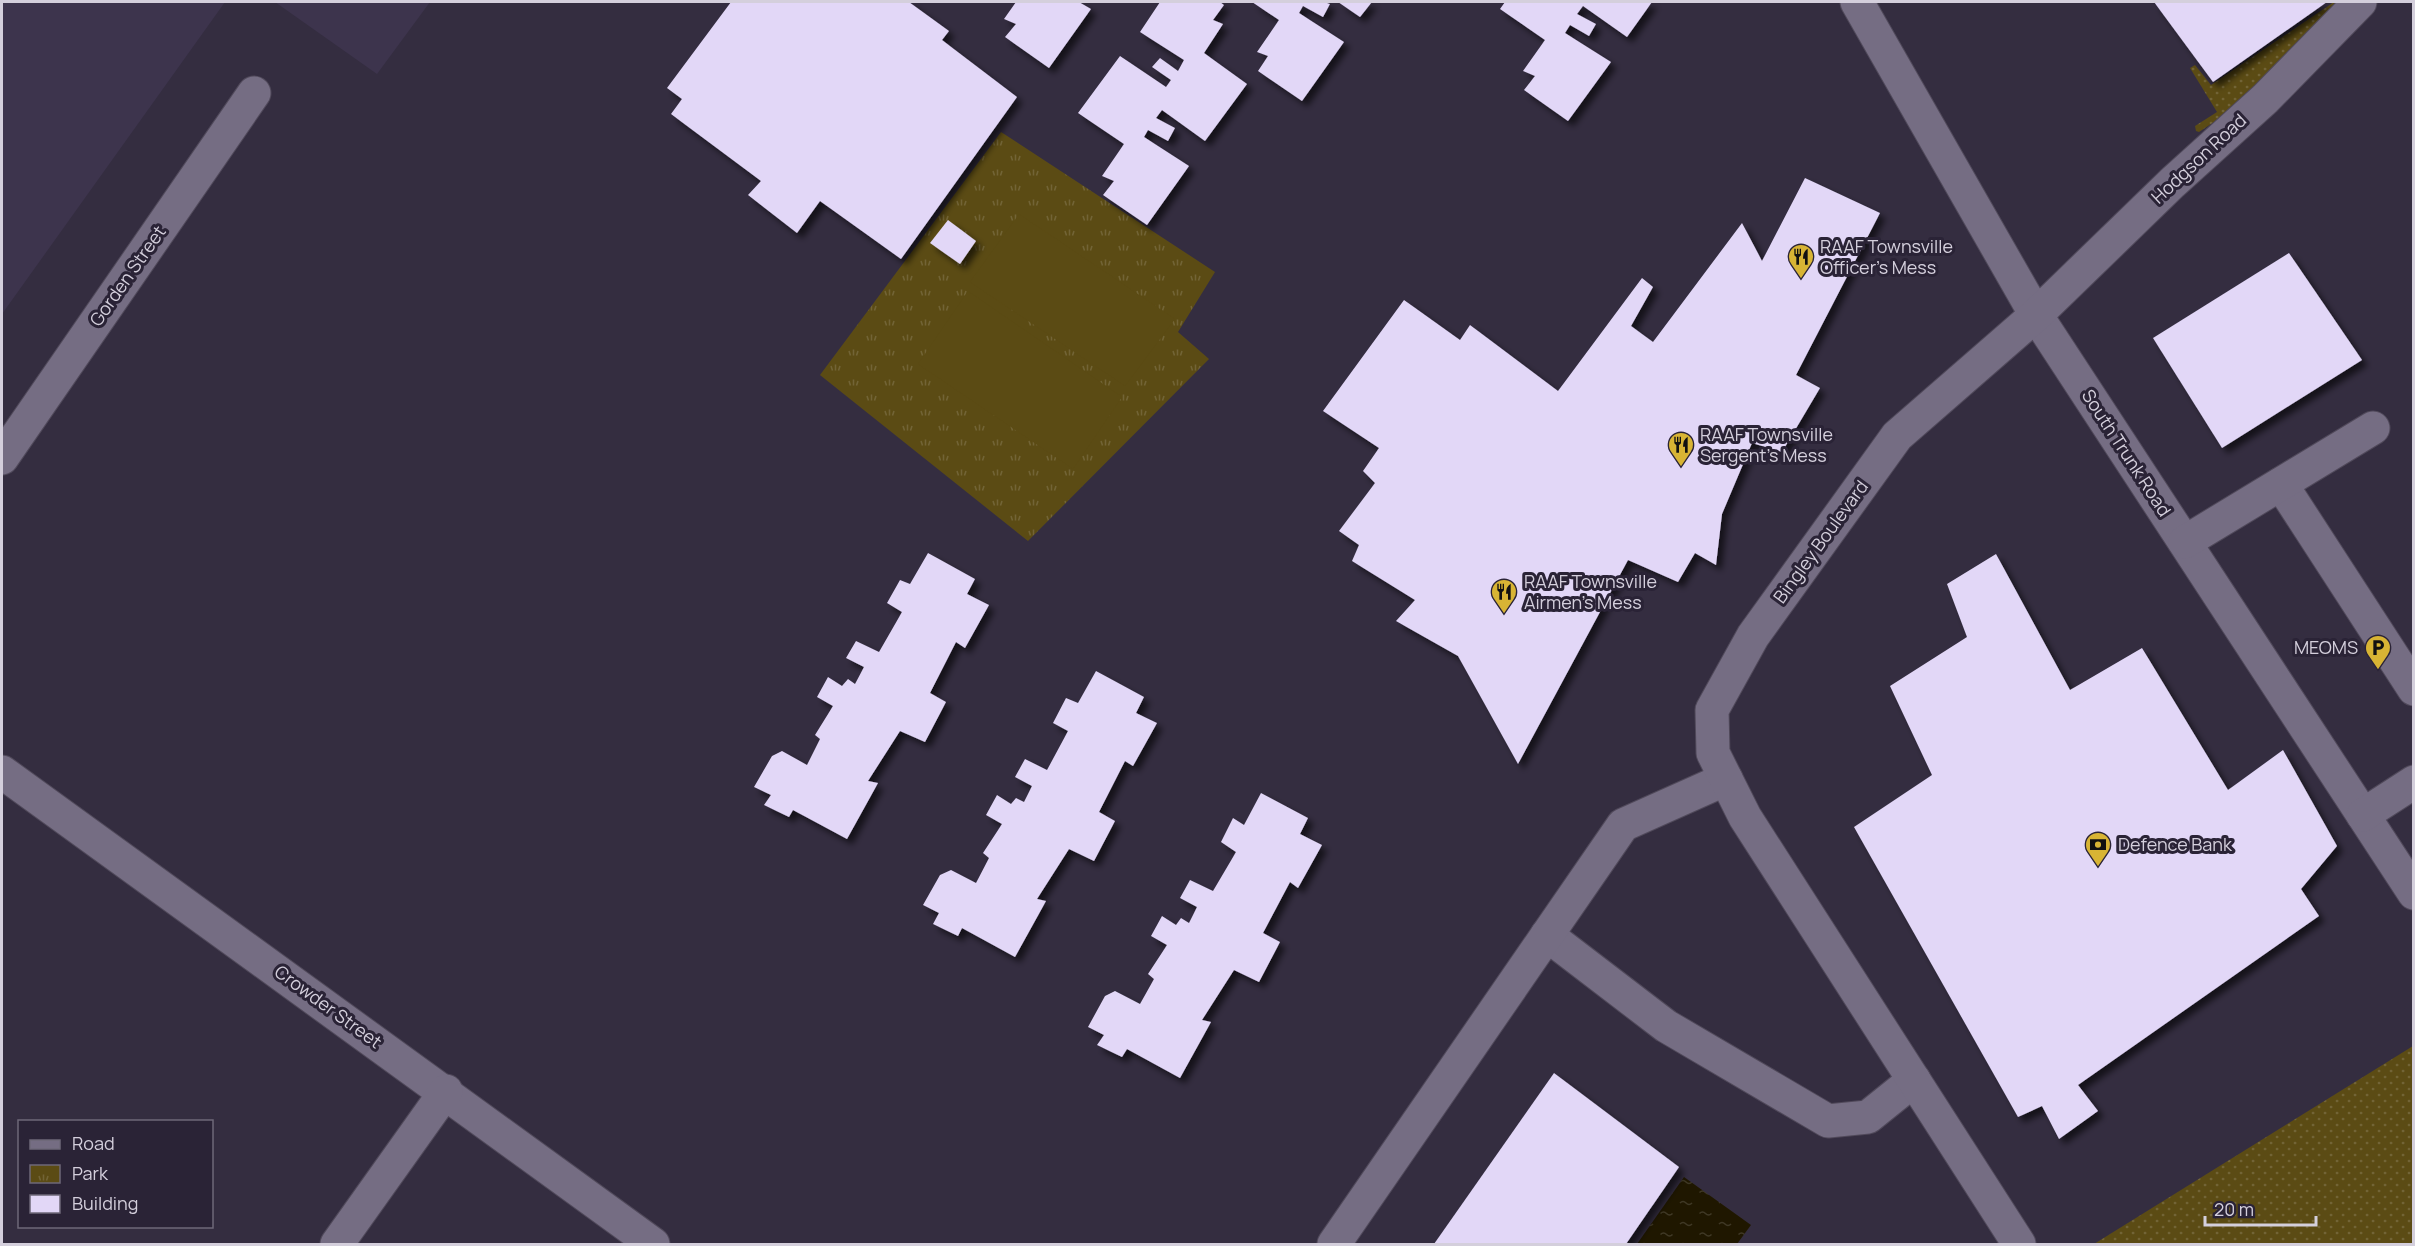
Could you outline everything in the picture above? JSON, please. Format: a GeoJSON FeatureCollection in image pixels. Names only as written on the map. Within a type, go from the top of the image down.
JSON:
{"type":"FeatureCollection","features":[{"type":"Feature","properties":{"kind":"street","name":"South Trunk Road"},"geometry":{"type":"LineString","coordinates":[[1857,2],[2036,315],[2414,893]]}},
{"type":"Feature","properties":{"kind":"street","name":"Hodgson Road"},"geometry":{"type":"LineString","coordinates":[[2036,315],[2172,183],[2265,99],[2360,2]]}},
{"type":"Feature","properties":{"kind":"street","name":"Gorden Street"},"geometry":{"type":"LineString","coordinates":[[2,458],[254,93]]}},
{"type":"Feature","properties":{"kind":"street","name":"Bingley Boulevard"},"geometry":{"type":"LineString","coordinates":[[2019,1245],[1745,817],[1713,753],[1712,710],[1753,636],[1897,436],[2036,315]]}},
{"type":"Feature","properties":{"kind":"street"},"geometry":{"type":"LineString","coordinates":[[2185,542],[2373,428]]}},
{"type":"Feature","properties":{"kind":"street"},"geometry":{"type":"LineString","coordinates":[[2281,484],[2414,689]]}},
{"type":"Feature","properties":{"kind":"street","name":"Crowder Street"},"geometry":{"type":"LineString","coordinates":[[2,772],[446,1091],[653,1245]]}},
{"type":"Feature","properties":{"kind":"street"},"geometry":{"type":"LineString","coordinates":[[1334,1245],[1623,825],[1726,779]]}},
{"type":"Feature","properties":{"kind":"street"},"geometry":{"type":"LineString","coordinates":[[2363,815],[2414,782]]}},
{"type":"Feature","properties":{"kind":"street"},"geometry":{"type":"LineString","coordinates":[[1547,935],[1666,1026],[1828,1121],[1868,1117],[1914,1080]]}},
{"type":"Feature","properties":{"kind":"street"},"geometry":{"type":"LineString","coordinates":[[337,1245],[446,1091]]}},
{"type":"Feature","properties":{"kind":"shaded area"},"geometry":{"type":"Polygon","coordinates":[[[2,2],[225,2],[2,314],[2,2]]]}},
{"type":"Feature","properties":{"kind":"shaded area"},"geometry":{"type":"Polygon","coordinates":[[[275,2],[430,2],[377,74],[275,2]]]}},
{"type":"Feature","properties":{"kind":"green space"},"geometry":{"type":"Polygon","coordinates":[[[2334,2],[2353,2],[2226,114],[2199,132],[2196,131],[2195,126],[2217,112],[2190,68],[2195,65],[2211,85],[2334,2]]]}},
{"type":"Feature","properties":{"kind":"green space"},"geometry":{"type":"Polygon","coordinates":[[[1001,132],[1215,272],[1178,332],[1209,359],[1028,541],[820,375],[1001,132]]]}},
{"type":"Feature","properties":{"kind":"green space"},"geometry":{"type":"Polygon","coordinates":[[[1019,214],[1175,319],[1125,386],[970,282],[1019,214]]]}},
{"type":"Feature","properties":{"kind":"green space"},"geometry":{"type":"Polygon","coordinates":[[[968,291],[1122,397],[1073,469],[918,364],[968,291]]]}},
{"type":"Feature","properties":{"kind":"green space"},"geometry":{"type":"Polygon","coordinates":[[[2413,1046],[2413,1244],[2094,1244],[2413,1046]]]}},
{"type":"Feature","properties":{"kind":"water"},"geometry":{"type":"Polygon","coordinates":[[[1684,1177],[1751,1225],[1737,1244],[1637,1244],[1684,1177]]]}},
{"type":"Feature","properties":{"kind":"building"},"geometry":{"type":"Polygon","coordinates":[[[731,2],[909,2],[949,31],[942,40],[1017,97],[901,259],[820,201],[797,233],[748,195],[761,181],[671,114],[682,99],[667,88],[731,2]]]}},
{"type":"Feature","properties":{"kind":"building"},"geometry":{"type":"Polygon","coordinates":[[[1016,2],[1079,2],[1091,9],[1049,68],[1005,37],[1016,24],[1004,19],[1016,2]]]}},
{"type":"Feature","properties":{"kind":"building"},"geometry":{"type":"Polygon","coordinates":[[[1160,2],[1220,2],[1224,5],[1213,20],[1223,24],[1204,53],[1247,84],[1205,141],[1162,110],[1156,118],[1175,128],[1168,141],[1148,130],[1144,137],[1189,166],[1147,225],[1103,195],[1114,181],[1102,176],[1124,144],[1078,113],[1120,56],[1166,87],[1171,80],[1152,67],[1160,58],[1178,71],[1184,60],[1140,32],[1160,2]]]}},
{"type":"Feature","properties":{"kind":"building"},"geometry":{"type":"Polygon","coordinates":[[[1252,2],[1324,2],[1330,4],[1323,17],[1303,6],[1299,13],[1344,42],[1302,101],[1258,71],[1268,56],[1257,52],[1279,20],[1252,2]]]}},
{"type":"Feature","properties":{"kind":"building"},"geometry":{"type":"Polygon","coordinates":[[[1338,2],[1372,2],[1360,17],[1338,2]]]}},
{"type":"Feature","properties":{"kind":"building"},"geometry":{"type":"Polygon","coordinates":[[[1505,2],[1652,2],[1627,37],[1583,6],[1577,14],[1596,24],[1589,36],[1570,25],[1565,33],[1611,62],[1568,121],[1524,90],[1535,76],[1523,71],[1545,40],[1500,9],[1505,2]]]}},
{"type":"Feature","properties":{"kind":"building"},"geometry":{"type":"Polygon","coordinates":[[[2154,2],[2327,2],[2213,82],[2154,2]]]}},
{"type":"Feature","properties":{"kind":"building"},"geometry":{"type":"Polygon","coordinates":[[[1805,178],[1880,213],[1796,375],[1820,388],[1782,452],[1752,443],[1722,514],[1716,565],[1695,553],[1678,582],[1628,560],[1518,764],[1458,656],[1396,621],[1415,600],[1352,561],[1359,545],[1339,531],[1375,483],[1363,471],[1379,448],[1323,411],[1404,300],[1460,340],[1470,325],[1558,391],[1642,278],[1653,287],[1631,326],[1653,342],[1742,223],[1762,261],[1805,178]]]}},
{"type":"Feature","properties":{"kind":"building"},"geometry":{"type":"Polygon","coordinates":[[[948,220],[976,241],[960,264],[930,243],[948,220]]]}},
{"type":"Feature","properties":{"kind":"building"},"geometry":{"type":"Polygon","coordinates":[[[2289,253],[2362,360],[2222,448],[2153,338],[2289,253]]]}},
{"type":"Feature","properties":{"kind":"building"},"geometry":{"type":"Polygon","coordinates":[[[928,553],[975,579],[967,594],[989,605],[965,648],[956,642],[930,693],[946,702],[925,742],[900,731],[868,781],[878,783],[847,839],[793,810],[789,817],[764,805],[771,795],[754,787],[772,756],[782,751],[807,765],[820,739],[815,735],[833,706],[817,697],[828,677],[842,686],[848,679],[855,684],[864,667],[846,658],[856,641],[879,652],[902,612],[887,603],[900,580],[910,584],[928,553]]]}},
{"type":"Feature","properties":{"kind":"building","name":"Defence Bank"},"geometry":{"type":"Polygon","coordinates":[[[1996,554],[2070,690],[2142,648],[2228,790],[2283,750],[2337,846],[2301,889],[2319,916],[2078,1085],[2098,1111],[2059,1139],[2042,1106],[2018,1117],[1854,827],[1932,775],[1890,686],[1967,637],[1947,584],[1996,554]]]}},
{"type":"Feature","properties":{"kind":"building"},"geometry":{"type":"Polygon","coordinates":[[[1096,671],[1144,697],[1136,713],[1157,723],[1133,766],[1125,761],[1099,812],[1115,821],[1094,861],[1069,849],[1037,899],[1046,901],[1015,957],[962,928],[958,936],[933,924],[939,913],[923,905],[940,875],[951,870],[976,883],[989,858],[983,853],[1002,824],[986,815],[997,795],[1011,804],[1016,798],[1024,802],[1032,786],[1015,777],[1025,759],[1047,770],[1068,731],[1053,723],[1066,698],[1078,703],[1096,671]]]}},
{"type":"Feature","properties":{"kind":"building"},"geometry":{"type":"Polygon","coordinates":[[[1261,793],[1308,818],[1300,834],[1322,845],[1298,888],[1290,882],[1263,933],[1280,942],[1259,982],[1234,970],[1202,1020],[1211,1022],[1180,1078],[1127,1049],[1122,1057],[1097,1045],[1104,1035],[1088,1027],[1105,996],[1115,991],[1140,1004],[1154,979],[1148,974],[1167,945],[1151,936],[1162,916],[1176,925],[1181,918],[1189,923],[1197,907],[1180,898],[1190,880],[1213,891],[1236,852],[1221,842],[1233,818],[1244,825],[1261,793]]]}},
{"type":"Feature","properties":{"kind":"building"},"geometry":{"type":"Polygon","coordinates":[[[1554,1073],[1679,1167],[1626,1244],[1434,1244],[1554,1073]]]}},
{"type":"Feature","properties":{"kind":"place","name":"RAAF Townsville Officer's Mess"},"geometry":{"type":"Point","coordinates":[1801,280]}},
{"type":"Feature","properties":{"kind":"place","name":"RAAF Townsville Sergent's Mess"},"geometry":{"type":"Point","coordinates":[1681,468]}},
{"type":"Feature","properties":{"kind":"place","name":"RAAF Townsville Airmen's Mess"},"geometry":{"type":"Point","coordinates":[1504,615]}},
{"type":"Feature","properties":{"kind":"place","name":"MEOMS"},"geometry":{"type":"Point","coordinates":[2378,671]}},
{"type":"Feature","properties":{"kind":"place","name":"Defence Bank"},"geometry":{"type":"Point","coordinates":[2098,868]}}]}
